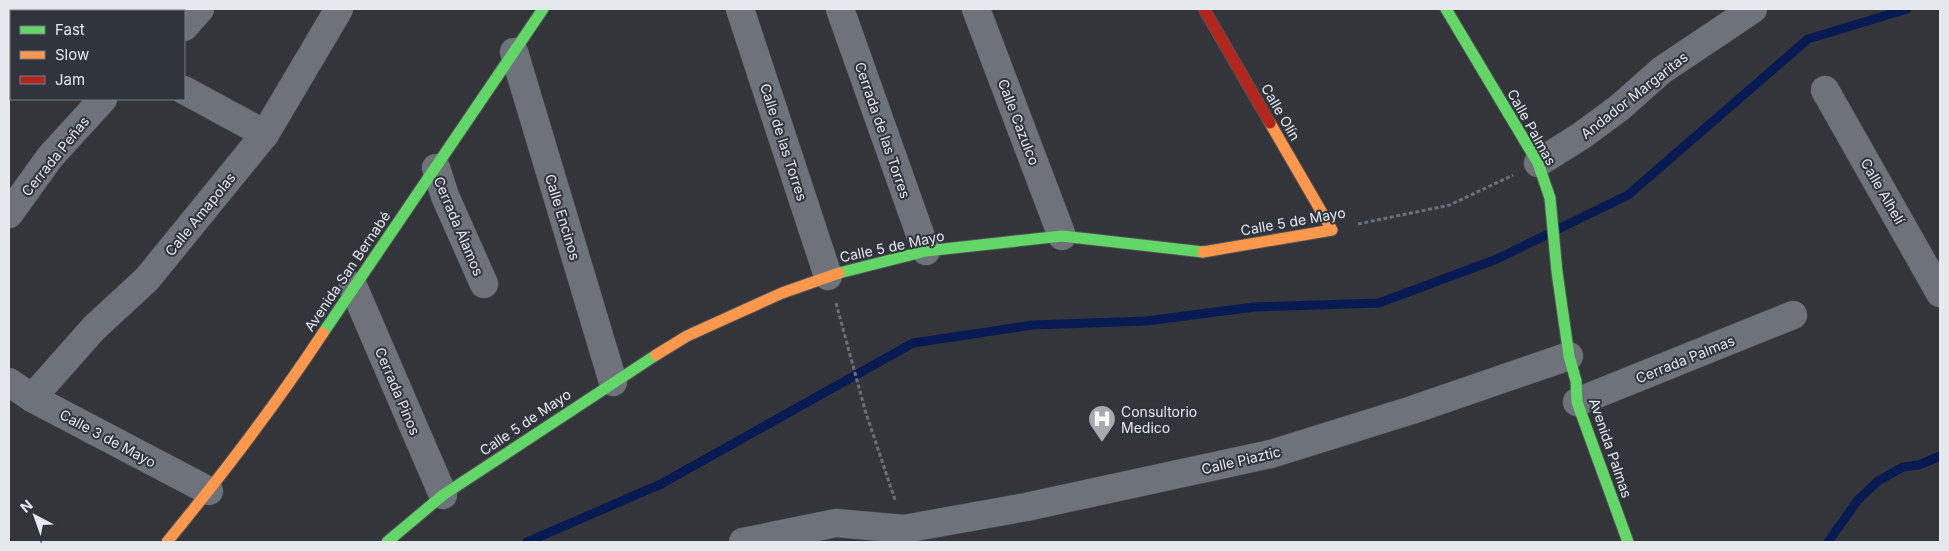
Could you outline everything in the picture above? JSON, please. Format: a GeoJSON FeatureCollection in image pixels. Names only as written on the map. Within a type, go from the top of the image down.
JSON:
{"type":"FeatureCollection","features":[{"type":"Feature","properties":{"kind":"street"},"geometry":{"type":"LineString","coordinates":[[185,26],[200,9]]}},
{"type":"Feature","properties":{"kind":"street","name":"Calle Amapolas"},"geometry":{"type":"LineString","coordinates":[[32,398],[94,328],[146,279],[265,134],[339,9]]}},
{"type":"Feature","properties":{"kind":"street","name":"Avenida San Bernabé"},"geometry":{"type":"LineString","coordinates":[[166,542],[209,491],[288,385],[353,286],[436,168],[543,9]]}},
{"type":"Feature","properties":{"kind":"street","name":"Calle de las Torres"},"geometry":{"type":"LineString","coordinates":[[740,9],[828,276]]}},
{"type":"Feature","properties":{"kind":"street","name":"Cerrada de las Torres"},"geometry":{"type":"LineString","coordinates":[[840,9],[926,251]]}},
{"type":"Feature","properties":{"kind":"street","name":"Calle Cazulco"},"geometry":{"type":"LineString","coordinates":[[976,9],[1062,236]]}},
{"type":"Feature","properties":{"kind":"street","name":"Calle Olín"},"geometry":{"type":"LineString","coordinates":[[1204,9],[1332,230]]}},
{"type":"Feature","properties":{"kind":"street","name":"Calle Palmas"},"geometry":{"type":"LineString","coordinates":[[1446,9],[1538,163],[1550,198],[1557,272]]}},
{"type":"Feature","properties":{"kind":"street","name":"Andador Margaritas"},"geometry":{"type":"LineString","coordinates":[[1538,163],[1581,136],[1619,108],[1662,70],[1753,9]]}},
{"type":"Feature","properties":{"kind":"street","name":"Calle Encinos"},"geometry":{"type":"LineString","coordinates":[[514,52],[612,382]]}},
{"type":"Feature","properties":{"kind":"street","name":"Calle Alhelí"},"geometry":{"type":"LineString","coordinates":[[1825,90],[1940,293]]}},
{"type":"Feature","properties":{"kind":"street"},"geometry":{"type":"LineString","coordinates":[[185,91],[265,134]]}},
{"type":"Feature","properties":{"kind":"street","name":"Cerrada Peñas"},"geometry":{"type":"LineString","coordinates":[[9,214],[50,157],[101,100]]}},
{"type":"Feature","properties":{"kind":"street","name":"Cerrada Álamos"},"geometry":{"type":"LineString","coordinates":[[436,168],[445,196],[484,284]]}},
{"type":"Feature","properties":{"kind":"street","name":"Calle 5 de Mayo"},"geometry":{"type":"LineString","coordinates":[[387,542],[443,495],[612,382],[687,336],[782,293],[828,276],[926,251],[1062,236],[1208,252],[1332,230]]}},
{"type":"Feature","properties":{"kind":"street","name":"Avenida Palmas"},"geometry":{"type":"LineString","coordinates":[[1557,272],[1569,356],[1576,382],[1578,402],[1628,542]]}},
{"type":"Feature","properties":{"kind":"street","name":"Cerrada Pinos"},"geometry":{"type":"LineString","coordinates":[[353,286],[443,495]]}},
{"type":"Feature","properties":{"kind":"street","name":"Cerrada Palmas"},"geometry":{"type":"LineString","coordinates":[[1578,402],[1793,315]]}},
{"type":"Feature","properties":{"kind":"street","name":"Calle Piaztic"},"geometry":{"type":"LineString","coordinates":[[743,542],[836,523],[905,536],[1026,507],[1271,454],[1412,410],[1569,356]]}},
{"type":"Feature","properties":{"kind":"street","name":"Calle 3 de Mayo"},"geometry":{"type":"LineString","coordinates":[[9,382],[32,398],[209,491]]}},
{"type":"Feature","properties":{"kind":"path","name":"Calle 5 de Mayo"},"geometry":{"type":"LineString","coordinates":[[1332,230],[1450,205],[1500,181]]}},
{"type":"Feature","properties":{"kind":"path"},"geometry":{"type":"LineString","coordinates":[[828,276],[865,410],[895,499]]}},
{"type":"Feature","properties":{"kind":"waterway"},"geometry":{"type":"LineString","coordinates":[[527,542],[661,484],[913,343],[1033,325],[1146,321],[1254,307],[1379,303],[1497,259],[1628,195],[1808,39],[1907,9]]}},
{"type":"Feature","properties":{"kind":"waterway"},"geometry":{"type":"LineString","coordinates":[[1828,542],[1858,500],[1878,481],[1903,467],[1919,465],[1940,456]]}},
{"type":"Feature","properties":{"kind":"traffic: fast"},"geometry":{"type":"LineString","coordinates":[[323,333],[543,9]]}},
{"type":"Feature","properties":{"kind":"traffic: fast"},"geometry":{"type":"LineString","coordinates":[[1446,9],[1538,163],[1550,198],[1557,272],[1569,356],[1576,381],[1577,402],[1628,542]]}},
{"type":"Feature","properties":{"kind":"traffic: fast"},"geometry":{"type":"LineString","coordinates":[[839,273],[926,251],[1062,236],[1203,252]]}},
{"type":"Feature","properties":{"kind":"traffic: fast"},"geometry":{"type":"LineString","coordinates":[[387,542],[443,495],[656,355]]}},
{"type":"Feature","properties":{"kind":"traffic: slow"},"geometry":{"type":"LineString","coordinates":[[1203,252],[1332,230],[1270,123]]}},
{"type":"Feature","properties":{"kind":"traffic: slow"},"geometry":{"type":"LineString","coordinates":[[656,355],[687,336],[782,293],[839,273]]}},
{"type":"Feature","properties":{"kind":"traffic: slow"},"geometry":{"type":"LineString","coordinates":[[167,542],[248,440],[323,333]]}},
{"type":"Feature","properties":{"kind":"traffic: jam"},"geometry":{"type":"LineString","coordinates":[[1204,9],[1270,123]]}},
{"type":"Feature","properties":{"kind":"place","name":"Consultorio Medico"},"geometry":{"type":"Point","coordinates":[1102,443]}}]}
